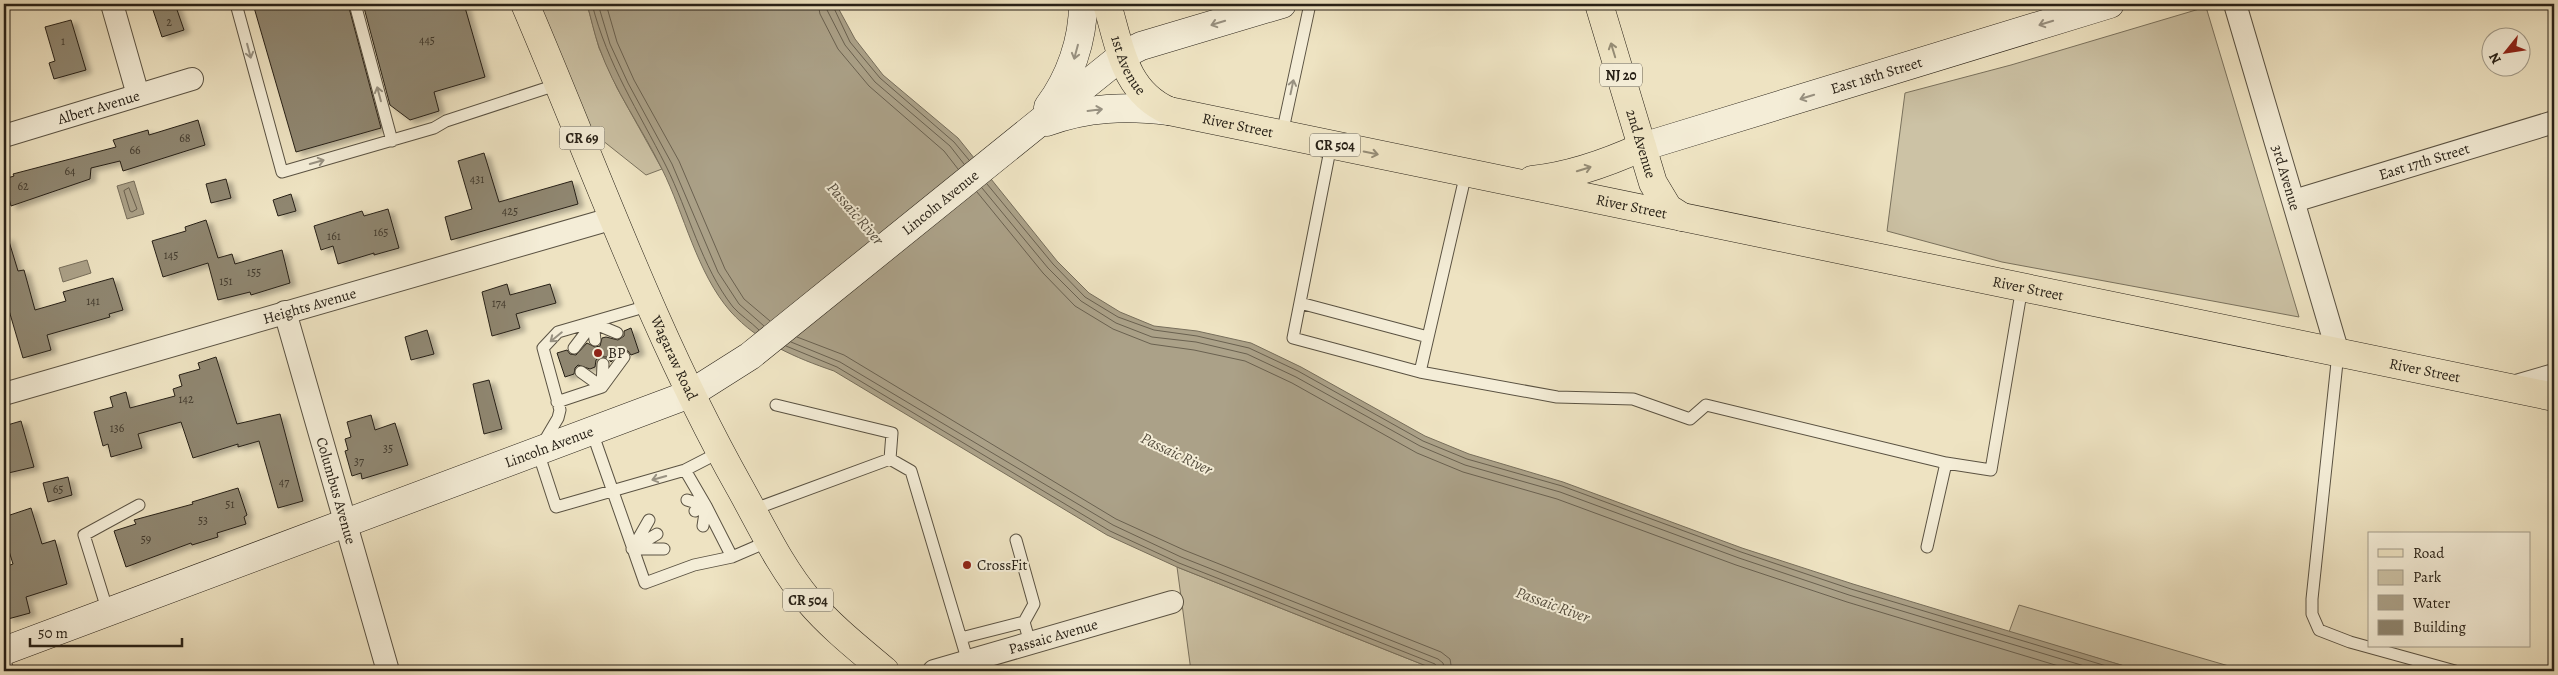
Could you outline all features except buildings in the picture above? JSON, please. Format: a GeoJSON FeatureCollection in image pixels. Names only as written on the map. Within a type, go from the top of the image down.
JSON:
{"type":"FeatureCollection","features":[{"type":"Feature","properties":{"kind":"main road","name":"Wagaraw Road"},"geometry":{"type":"LineString","coordinates":[[525,4],[690,394],[720,452],[769,541],[809,601],[886,671]]}},
{"type":"Feature","properties":{"kind":"main road","name":"CR 504"},"geometry":{"type":"LineString","coordinates":[[1032,128],[1051,102],[1073,61],[1080,35],[1083,4]]}},
{"type":"Feature","properties":{"kind":"main road","name":"1st Avenue"},"geometry":{"type":"LineString","coordinates":[[1107,4],[1122,55],[1135,85],[1144,96],[1169,110]]}},
{"type":"Feature","properties":{"kind":"main road"},"geometry":{"type":"LineString","coordinates":[[1032,128],[1122,55],[1141,46],[1282,4]]}},
{"type":"Feature","properties":{"kind":"main road","name":"2nd Avenue"},"geometry":{"type":"LineString","coordinates":[[1599,4],[1653,183],[1660,198],[1668,208],[1682,216]]}},
{"type":"Feature","properties":{"kind":"main road","name":"East 18th Street"},"geometry":{"type":"LineString","coordinates":[[1642,147],[2110,4]]}},
{"type":"Feature","properties":{"kind":"main road","name":"River Street"},"geometry":{"type":"LineString","coordinates":[[1032,128],[1060,117],[1094,110],[1139,108],[1169,110],[2554,398]]}},
{"type":"Feature","properties":{"kind":"main road","name":"Lincoln Avenue"},"geometry":{"type":"LineString","coordinates":[[4,652],[690,394],[750,356],[1032,128]]}},
{"type":"Feature","properties":{"kind":"main road","name":"River Street"},"geometry":{"type":"LineString","coordinates":[[1501,180],[1528,181],[1551,178],[1607,162],[1642,147]]}},
{"type":"Feature","properties":{"kind":"street"},"geometry":{"type":"LineString","coordinates":[[112,4],[138,95]]}},
{"type":"Feature","properties":{"kind":"street","name":"3rd Avenue"},"geometry":{"type":"LineString","coordinates":[[2235,4],[2338,353]]}},
{"type":"Feature","properties":{"kind":"street","name":"Albert Avenue"},"geometry":{"type":"LineString","coordinates":[[4,136],[192,79]]}},
{"type":"Feature","properties":{"kind":"street","name":"East 17th Street"},"geometry":{"type":"LineString","coordinates":[[2294,201],[2554,122]]}},
{"type":"Feature","properties":{"kind":"street","name":"Heights Avenue"},"geometry":{"type":"LineString","coordinates":[[4,394],[614,218]]}},
{"type":"Feature","properties":{"kind":"street","name":"Columbus Avenue"},"geometry":{"type":"LineString","coordinates":[[285,312],[388,671]]}},
{"type":"Feature","properties":{"kind":"street"},"geometry":{"type":"LineString","coordinates":[[2509,388],[2554,375]]}},
{"type":"Feature","properties":{"kind":"street","name":"Passaic Avenue"},"geometry":{"type":"LineString","coordinates":[[934,671],[1172,602]]}},
{"type":"Feature","properties":{"kind":"lane"},"geometry":{"type":"LineString","coordinates":[[236,4],[282,172],[392,141],[560,84]]}},
{"type":"Feature","properties":{"kind":"lane"},"geometry":{"type":"LineString","coordinates":[[354,4],[392,141]]}},
{"type":"Feature","properties":{"kind":"lane"},"geometry":{"type":"LineString","coordinates":[[1282,134],[1310,4]]}},
{"type":"Feature","properties":{"kind":"lane"},"geometry":{"type":"LineString","coordinates":[[1332,145],[1293,338],[1420,372],[1557,398],[1633,399],[1690,419],[1706,405],[1946,464],[1991,470],[2022,287]]}},
{"type":"Feature","properties":{"kind":"lane"},"geometry":{"type":"LineString","coordinates":[[1420,372],[1466,173]]}},
{"type":"Feature","properties":{"kind":"lane"},"geometry":{"type":"LineString","coordinates":[[1300,303],[1428,337]]}},
{"type":"Feature","properties":{"kind":"lane"},"geometry":{"type":"LineString","coordinates":[[651,304],[558,332],[543,348],[560,410],[558,418],[538,452],[556,507],[685,470],[720,452]]}},
{"type":"Feature","properties":{"kind":"lane"},"geometry":{"type":"LineString","coordinates":[[593,323],[617,333]]}},
{"type":"Feature","properties":{"kind":"lane"},"geometry":{"type":"LineString","coordinates":[[593,323],[595,340]]}},
{"type":"Feature","properties":{"kind":"lane"},"geometry":{"type":"LineString","coordinates":[[574,348],[593,323]]}},
{"type":"Feature","properties":{"kind":"lane"},"geometry":{"type":"LineString","coordinates":[[2338,353],[2312,614],[2318,630],[2368,646]]}},
{"type":"Feature","properties":{"kind":"lane"},"geometry":{"type":"LineString","coordinates":[[558,402],[602,387],[624,358]]}},
{"type":"Feature","properties":{"kind":"lane"},"geometry":{"type":"LineString","coordinates":[[602,387],[603,364]]}},
{"type":"Feature","properties":{"kind":"lane"},"geometry":{"type":"LineString","coordinates":[[580,372],[602,387]]}},
{"type":"Feature","properties":{"kind":"lane"},"geometry":{"type":"LineString","coordinates":[[776,404],[892,432],[890,459]]}},
{"type":"Feature","properties":{"kind":"lane"},"geometry":{"type":"LineString","coordinates":[[592,432],[611,491],[645,583],[694,565],[732,557],[769,541]]}},
{"type":"Feature","properties":{"kind":"lane"},"geometry":{"type":"LineString","coordinates":[[752,510],[890,459],[912,471],[968,662]]}},
{"type":"Feature","properties":{"kind":"lane"},"geometry":{"type":"LineString","coordinates":[[1927,547],[1946,464]]}},
{"type":"Feature","properties":{"kind":"lane"},"geometry":{"type":"LineString","coordinates":[[685,470],[732,557]]}},
{"type":"Feature","properties":{"kind":"lane"},"geometry":{"type":"LineString","coordinates":[[687,500],[706,506]]}},
{"type":"Feature","properties":{"kind":"lane"},"geometry":{"type":"LineString","coordinates":[[108,612],[84,535],[139,505]]}},
{"type":"Feature","properties":{"kind":"lane"},"geometry":{"type":"LineString","coordinates":[[695,511],[706,506]]}},
{"type":"Feature","properties":{"kind":"lane"},"geometry":{"type":"LineString","coordinates":[[703,526],[706,506]]}},
{"type":"Feature","properties":{"kind":"lane"},"geometry":{"type":"LineString","coordinates":[[632,549],[649,520]]}},
{"type":"Feature","properties":{"kind":"lane"},"geometry":{"type":"LineString","coordinates":[[632,549],[657,534]]}},
{"type":"Feature","properties":{"kind":"lane"},"geometry":{"type":"LineString","coordinates":[[1016,540],[1034,604],[1024,622],[1030,643]]}},
{"type":"Feature","properties":{"kind":"lane"},"geometry":{"type":"LineString","coordinates":[[632,549],[664,549]]}},
{"type":"Feature","properties":{"kind":"lane"},"geometry":{"type":"LineString","coordinates":[[961,638],[1024,622]]}},
{"type":"Feature","properties":{"kind":"lane"},"geometry":{"type":"LineString","coordinates":[[2375,648],[2455,671]]}},
{"type":"Feature","properties":{"kind":"lane"},"geometry":{"type":"LineString","coordinates":[[4,657],[8,671]]}},
{"type":"Feature","properties":{"kind":"green space"},"geometry":{"type":"Polygon","coordinates":[[[525,4],[587,4],[599,48],[617,88],[662,169],[646,175],[573,117],[525,4]]]}},
{"type":"Feature","properties":{"kind":"green space"},"geometry":{"type":"Polygon","coordinates":[[[2206,7],[2299,317],[2002,262],[1887,231],[1905,93],[2011,65],[2206,7]]]}},
{"type":"Feature","properties":{"kind":"green space"},"geometry":{"type":"Polygon","coordinates":[[[1177,567],[1439,671],[1191,671],[1177,567]]]}},
{"type":"Feature","properties":{"kind":"green space"},"geometry":{"type":"Polygon","coordinates":[[[2019,605],[2246,671],[2141,671],[2009,632],[2019,605]]]}},
{"type":"Feature","properties":{"kind":"water","name":"Passaic River"},"geometry":{"type":"Polygon","coordinates":[[[587,4],[836,4],[855,39],[883,75],[958,138],[1057,261],[1089,293],[1120,312],[1154,326],[1197,331],[1251,343],[1301,367],[1425,436],[1469,454],[1563,482],[1742,548],[1853,584],[2141,671],[1439,671],[1177,567],[1107,535],[834,371],[778,348],[742,323],[719,297],[700,262],[662,169],[605,63],[597,42],[587,4]]]}},
{"type":"Feature","properties":{"kind":"water"},"geometry":{"type":"Polygon","coordinates":[[[134,181],[144,214],[127,219],[117,186],[134,181]]]}},
{"type":"Feature","properties":{"kind":"water"},"geometry":{"type":"Polygon","coordinates":[[[87,260],[91,273],[63,282],[59,268],[87,260]]]}},
{"type":"Feature","properties":{"kind":"place","name":"BP"},"geometry":{"type":"Point","coordinates":[598,353]}},
{"type":"Feature","properties":{"kind":"place","name":"CrossFit"},"geometry":{"type":"Point","coordinates":[967,565]}}]}
